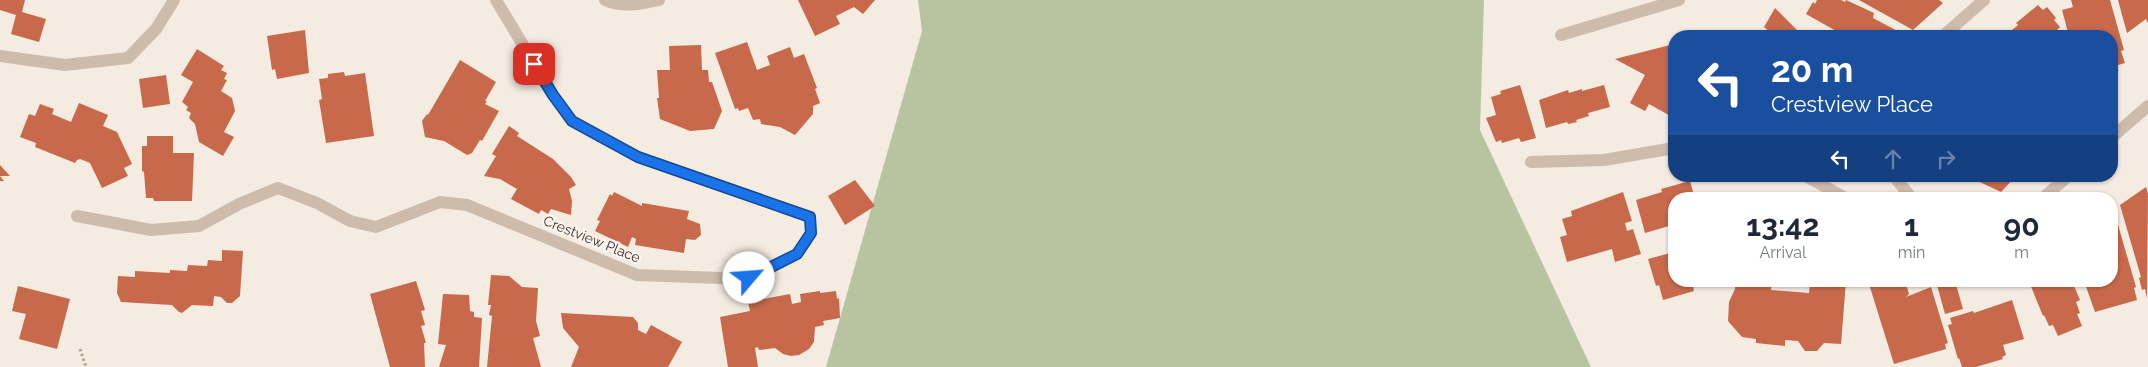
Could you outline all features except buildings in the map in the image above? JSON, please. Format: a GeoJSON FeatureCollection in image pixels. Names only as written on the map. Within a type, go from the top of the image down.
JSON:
{"type":"FeatureCollection","features":[{"type":"Feature","properties":{"kind":"street"},"geometry":{"type":"LineString","coordinates":[[0,56],[65,65],[128,58],[156,29],[174,0]]}},
{"type":"Feature","properties":{"kind":"street","name":"Crestview Place"},"geometry":{"type":"LineString","coordinates":[[77,216],[151,230],[199,226],[239,204],[278,188],[317,203],[350,221],[376,227],[440,202],[467,205],[638,275],[749,278],[797,254],[811,233],[810,217],[638,157],[572,121],[553,95],[496,0]]}},
{"type":"Feature","properties":{"kind":"street"},"geometry":{"type":"LineString","coordinates":[[604,0],[610,3],[640,5],[659,0]]}},
{"type":"Feature","properties":{"kind":"street"},"geometry":{"type":"LineString","coordinates":[[1561,35],[1679,0]]}},
{"type":"Feature","properties":{"kind":"street"},"geometry":{"type":"LineString","coordinates":[[1950,30],[1984,0]]}},
{"type":"Feature","properties":{"kind":"street"},"geometry":{"type":"LineString","coordinates":[[2118,132],[2148,106]]}},
{"type":"Feature","properties":{"kind":"street"},"geometry":{"type":"LineString","coordinates":[[1531,162],[1604,160],[1668,149]]}},
{"type":"Feature","properties":{"kind":"street"},"geometry":{"type":"LineString","coordinates":[[1817,182],[1835,192]]}},
{"type":"Feature","properties":{"kind":"street"},"geometry":{"type":"LineString","coordinates":[[1899,182],[1907,192]]}},
{"type":"Feature","properties":{"kind":"street"},"geometry":{"type":"LineString","coordinates":[[2050,192],[2061,182]]}},
{"type":"Feature","properties":{"kind":"path"},"geometry":{"type":"LineString","coordinates":[[80,349],[86,367]]}},
{"type":"Feature","properties":{"kind":"green space"},"geometry":{"type":"Polygon","coordinates":[[[918,0],[1484,0],[1480,130],[1591,367],[826,367],[922,31],[918,0]]]}},
{"type":"Feature","properties":{"kind":"route"},"geometry":{"type":"LineString","coordinates":[[534,64],[572,121],[638,157],[810,217],[811,233],[797,254],[749,278]]}}]}
